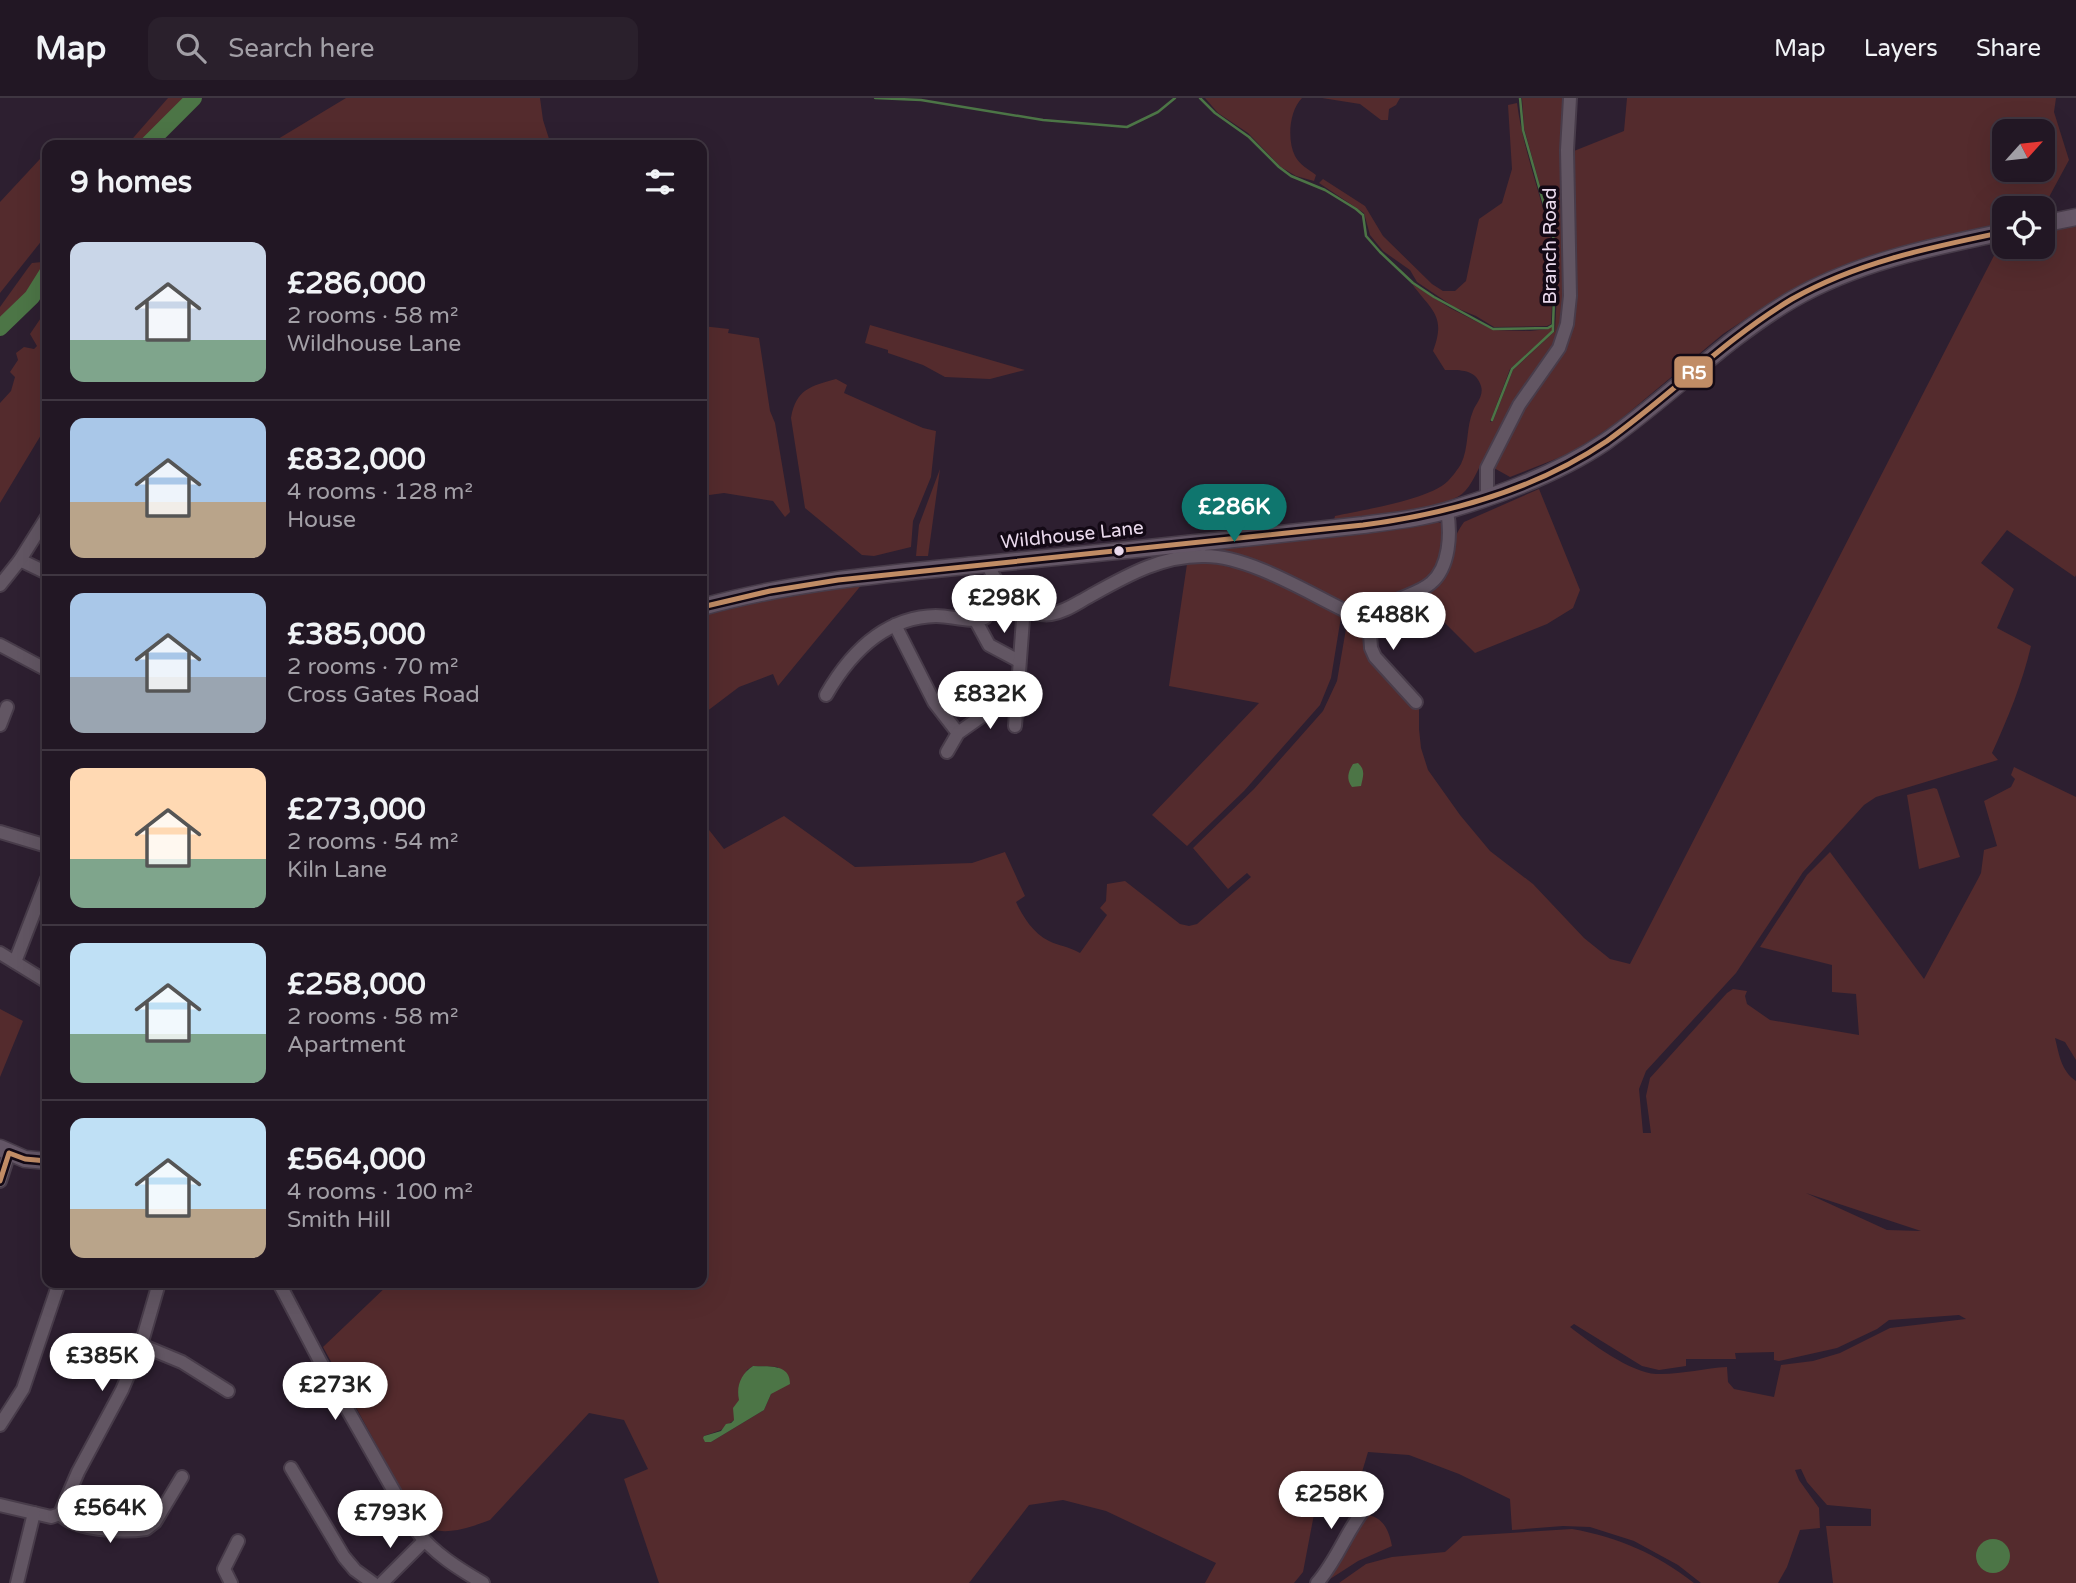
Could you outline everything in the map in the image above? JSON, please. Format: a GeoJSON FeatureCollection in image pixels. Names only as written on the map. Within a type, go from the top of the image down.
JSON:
{"type":"FeatureCollection","features":[{"type":"Feature","properties":{"kind":"main road"},"geometry":{"type":"LineString","coordinates":[[2055,221],[2076,217]]}},
{"type":"Feature","properties":{"kind":"main road","name":"Wildhouse Lane"},"geometry":{"type":"LineString","coordinates":[[707,606],[778,588],[886,574],[1319,530],[1403,520],[1447,511],[1544,475],[1602,444],[1638,418],[1732,340],[1795,298],[1840,277],[1901,255],[1992,235]]}},
{"type":"Feature","properties":{"kind":"main road"},"geometry":{"type":"LineString","coordinates":[[5,1151],[25,1159],[42,1161]]}},
{"type":"Feature","properties":{"kind":"street","name":"Branch Road"},"geometry":{"type":"LineString","coordinates":[[1487,498],[1487,468],[1518,405],[1559,348],[1567,324],[1570,296],[1567,150],[1570,98]]}},
{"type":"Feature","properties":{"kind":"street"},"geometry":{"type":"LineString","coordinates":[[988,564],[992,577],[1012,598],[1036,613],[1047,615],[1061,612],[1128,575],[1160,561],[1209,555],[1252,566],[1345,610],[1360,612],[1412,594],[1431,583],[1438,574],[1449,543],[1447,511]]}},
{"type":"Feature","properties":{"kind":"street"},"geometry":{"type":"LineString","coordinates":[[0,585],[42,525]]}},
{"type":"Feature","properties":{"kind":"street"},"geometry":{"type":"LineString","coordinates":[[20,560],[42,571]]}},
{"type":"Feature","properties":{"kind":"street"},"geometry":{"type":"LineString","coordinates":[[1015,726],[1024,606]]}},
{"type":"Feature","properties":{"kind":"street"},"geometry":{"type":"LineString","coordinates":[[1360,612],[1370,634],[1375,657],[1416,702]]}},
{"type":"Feature","properties":{"kind":"street"},"geometry":{"type":"LineString","coordinates":[[826,695],[852,656],[875,636],[895,625],[920,617],[981,619],[989,645],[1019,661]]}},
{"type":"Feature","properties":{"kind":"street"},"geometry":{"type":"LineString","coordinates":[[895,625],[934,702],[958,733]]}},
{"type":"Feature","properties":{"kind":"street"},"geometry":{"type":"LineString","coordinates":[[0,645],[42,667]]}},
{"type":"Feature","properties":{"kind":"street"},"geometry":{"type":"LineString","coordinates":[[947,752],[958,733],[982,716],[1010,687],[1017,684]]}},
{"type":"Feature","properties":{"kind":"street"},"geometry":{"type":"LineString","coordinates":[[0,725],[6,707]]}},
{"type":"Feature","properties":{"kind":"street"},"geometry":{"type":"LineString","coordinates":[[0,832],[42,845]]}},
{"type":"Feature","properties":{"kind":"street"},"geometry":{"type":"LineString","coordinates":[[15,962],[42,892]]}},
{"type":"Feature","properties":{"kind":"street"},"geometry":{"type":"LineString","coordinates":[[0,953],[42,979]]}},
{"type":"Feature","properties":{"kind":"street"},"geometry":{"type":"LineString","coordinates":[[0,1181],[5,1151]]}},
{"type":"Feature","properties":{"kind":"street"},"geometry":{"type":"LineString","coordinates":[[0,1425],[23,1389],[57,1288]]}},
{"type":"Feature","properties":{"kind":"street"},"geometry":{"type":"LineString","coordinates":[[0,1505],[51,1517],[60,1514],[78,1472],[122,1390],[141,1345],[158,1288]]}},
{"type":"Feature","properties":{"kind":"street"},"geometry":{"type":"LineString","coordinates":[[282,1288],[405,1513],[424,1541],[460,1570],[483,1583]]}},
{"type":"Feature","properties":{"kind":"street"},"geometry":{"type":"LineString","coordinates":[[141,1345],[182,1362],[228,1391]]}},
{"type":"Feature","properties":{"kind":"street"},"geometry":{"type":"LineString","coordinates":[[291,1472],[344,1557],[355,1570],[373,1583]]}},
{"type":"Feature","properties":{"kind":"street"},"geometry":{"type":"LineString","coordinates":[[60,1514],[75,1525],[146,1530],[155,1522],[182,1477]]}},
{"type":"Feature","properties":{"kind":"street"},"geometry":{"type":"LineString","coordinates":[[1317,1583],[1337,1557],[1358,1516],[1370,1502]]}},
{"type":"Feature","properties":{"kind":"street"},"geometry":{"type":"LineString","coordinates":[[17,1583],[34,1513]]}},
{"type":"Feature","properties":{"kind":"street"},"geometry":{"type":"LineString","coordinates":[[231,1583],[224,1569],[238,1541]]}},
{"type":"Feature","properties":{"kind":"street"},"geometry":{"type":"LineString","coordinates":[[382,1583],[424,1541]]}},
{"type":"Feature","properties":{"kind":"shaded area"},"geometry":{"type":"Polygon","coordinates":[[[168,98],[187,98],[147,140],[131,140],[168,98]]]}},
{"type":"Feature","properties":{"kind":"shaded area"},"geometry":{"type":"Polygon","coordinates":[[[346,98],[540,98],[549,140],[276,140],[346,98]]]}},
{"type":"Feature","properties":{"kind":"shaded area"},"geometry":{"type":"Polygon","coordinates":[[[1205,98],[1302,98],[1292,118],[1292,149],[1304,167],[1316,175],[1314,181],[1296,176],[1281,167],[1248,133],[1218,113],[1205,98]]]}},
{"type":"Feature","properties":{"kind":"shaded area"},"geometry":{"type":"Polygon","coordinates":[[[1322,98],[1400,98],[1396,105],[1389,109],[1388,120],[1381,120],[1360,104],[1322,98]]]}},
{"type":"Feature","properties":{"kind":"shaded area"},"geometry":{"type":"Polygon","coordinates":[[[1522,98],[1568,98],[1568,296],[1562,335],[1489,458],[1485,457],[1466,491],[1451,500],[1419,509],[1334,520],[1335,516],[1411,499],[1439,488],[1448,481],[1464,458],[1471,417],[1481,396],[1481,386],[1471,373],[1445,370],[1433,351],[1438,322],[1431,308],[1412,284],[1450,308],[1493,330],[1530,331],[1552,326],[1552,331],[1510,369],[1490,422],[1493,421],[1513,370],[1555,331],[1559,254],[1524,128],[1522,98]]]}},
{"type":"Feature","properties":{"kind":"shaded area"},"geometry":{"type":"Polygon","coordinates":[[[1627,98],[2056,98],[2054,112],[2069,160],[2050,196],[1992,196],[1992,225],[1881,253],[1813,280],[1779,297],[1723,334],[1615,424],[1571,453],[1510,477],[1494,468],[1496,460],[1522,411],[1563,351],[1576,309],[1574,151],[1624,131],[1627,98]]]}},
{"type":"Feature","properties":{"kind":"shaded area"},"geometry":{"type":"Polygon","coordinates":[[[1517,103],[1523,137],[1552,247],[1551,324],[1494,327],[1454,307],[1417,282],[1410,270],[1383,251],[1370,235],[1364,213],[1319,183],[1323,179],[1365,206],[1383,236],[1432,284],[1443,291],[1455,291],[1466,281],[1479,219],[1502,203],[1512,169],[1508,105],[1517,103]]]}},
{"type":"Feature","properties":{"kind":"shaded area"},"geometry":{"type":"Polygon","coordinates":[[[40,159],[42,240],[0,293],[0,202],[40,159]]]}},
{"type":"Feature","properties":{"kind":"shaded area"},"geometry":{"type":"Polygon","coordinates":[[[2076,225],[2076,575],[2075,577],[2007,530],[1981,563],[2014,589],[1997,628],[2031,646],[2014,701],[1992,753],[1998,760],[1876,797],[1864,805],[1803,872],[1736,973],[1646,1071],[1639,1089],[1643,1133],[1651,1133],[1646,1096],[1650,1078],[1733,989],[1747,991],[1747,1004],[1770,1020],[1859,1035],[1856,994],[1832,992],[1832,965],[1760,947],[1807,875],[1830,852],[1924,979],[1981,873],[1984,850],[1997,846],[1984,801],[2011,787],[2015,779],[2011,775],[2014,767],[2076,797],[2076,1060],[2065,1042],[2055,1038],[2064,1067],[2076,1081],[2076,1583],[1833,1583],[1826,1526],[1871,1526],[1871,1509],[1827,1505],[1807,1482],[1801,1469],[1795,1470],[1819,1508],[1820,1528],[1800,1530],[1787,1567],[1778,1583],[1701,1583],[1678,1565],[1634,1541],[1590,1527],[1512,1530],[1510,1499],[1459,1474],[1409,1455],[1368,1452],[1359,1482],[1332,1473],[1319,1488],[1303,1572],[1294,1583],[1205,1583],[1216,1563],[1106,1511],[1063,1500],[1029,1505],[969,1583],[659,1583],[624,1479],[648,1469],[624,1420],[589,1413],[490,1520],[453,1531],[434,1530],[418,1521],[323,1347],[385,1288],[707,1288],[707,827],[724,849],[784,816],[855,867],[972,863],[1005,852],[1025,896],[1016,902],[1029,924],[1049,941],[1080,953],[1107,915],[1100,908],[1106,901],[1107,884],[1125,881],[1180,924],[1197,924],[1251,877],[1247,873],[1228,889],[1193,848],[1254,789],[1323,711],[1337,681],[1347,623],[1350,619],[1365,630],[1410,700],[1419,709],[1421,748],[1428,770],[1460,815],[1490,851],[1533,884],[1584,938],[1610,959],[1630,964],[1992,259],[2055,259],[2055,229],[2076,225]],[[1806,1193],[1887,1230],[1921,1231],[1806,1193]],[[1959,1315],[1889,1320],[1877,1329],[1837,1348],[1779,1361],[1774,1360],[1774,1352],[1735,1353],[1736,1359],[1686,1359],[1686,1366],[1659,1370],[1642,1366],[1574,1324],[1570,1327],[1611,1356],[1646,1372],[1674,1373],[1727,1367],[1728,1382],[1734,1389],[1774,1397],[1781,1365],[1813,1361],[1840,1353],[1890,1328],[1966,1319],[1959,1315]],[[753,1366],[747,1370],[734,1420],[721,1430],[704,1436],[711,1442],[764,1410],[778,1367],[753,1366]]]}},
{"type":"Feature","properties":{"kind":"shaded area"},"geometry":{"type":"Polygon","coordinates":[[[42,262],[42,275],[0,325],[0,307],[32,263],[42,262]]]}},
{"type":"Feature","properties":{"kind":"shaded area"},"geometry":{"type":"Polygon","coordinates":[[[42,316],[42,433],[0,503],[0,403],[11,391],[15,377],[10,372],[18,360],[16,353],[24,347],[34,349],[37,346],[30,334],[42,316]]]}},
{"type":"Feature","properties":{"kind":"shaded area"},"geometry":{"type":"Polygon","coordinates":[[[870,325],[1025,370],[990,379],[945,377],[923,365],[888,353],[888,350],[865,343],[870,325]]]}},
{"type":"Feature","properties":{"kind":"shaded area"},"geometry":{"type":"Polygon","coordinates":[[[707,327],[729,329],[728,333],[759,338],[790,512],[785,517],[773,501],[724,493],[707,495],[707,327]]]}},
{"type":"Feature","properties":{"kind":"shaded area"},"geometry":{"type":"Polygon","coordinates":[[[836,379],[847,385],[844,393],[923,428],[936,431],[931,477],[913,521],[911,547],[874,556],[862,555],[805,508],[791,418],[793,408],[806,390],[836,379]]]}},
{"type":"Feature","properties":{"kind":"shaded area"},"geometry":{"type":"Polygon","coordinates":[[[940,469],[928,556],[916,556],[919,525],[940,469]]]}},
{"type":"Feature","properties":{"kind":"shaded area"},"geometry":{"type":"Polygon","coordinates":[[[1539,489],[1580,590],[1573,608],[1547,624],[1475,653],[1420,598],[1440,580],[1453,542],[1464,522],[1539,489]]]}},
{"type":"Feature","properties":{"kind":"shaded area"},"geometry":{"type":"Polygon","coordinates":[[[1434,521],[1444,524],[1443,550],[1430,578],[1420,586],[1383,602],[1352,606],[1216,554],[1215,547],[1434,521]]]}},
{"type":"Feature","properties":{"kind":"shaded area"},"geometry":{"type":"Polygon","coordinates":[[[1211,561],[1232,568],[1244,567],[1257,571],[1341,617],[1331,678],[1320,705],[1244,791],[1187,846],[1152,815],[1259,703],[1169,686],[1187,564],[1211,561]]]}},
{"type":"Feature","properties":{"kind":"shaded area"},"geometry":{"type":"Polygon","coordinates":[[[863,583],[778,686],[773,674],[739,687],[707,711],[707,612],[748,602],[863,583]]]}},
{"type":"Feature","properties":{"kind":"shaded area"},"geometry":{"type":"Polygon","coordinates":[[[1358,763],[1363,771],[1361,786],[1352,787],[1349,773],[1353,764],[1358,763]]]}},
{"type":"Feature","properties":{"kind":"shaded area"},"geometry":{"type":"Polygon","coordinates":[[[1937,789],[1960,857],[1919,869],[1907,795],[1937,789]]]}},
{"type":"Feature","properties":{"kind":"shaded area"},"geometry":{"type":"Polygon","coordinates":[[[0,1009],[23,1021],[0,1077],[0,1009]]]}},
{"type":"Feature","properties":{"kind":"shaded area"},"geometry":{"type":"Polygon","coordinates":[[[753,1366],[782,1369],[789,1377],[790,1384],[771,1394],[764,1410],[711,1442],[705,1442],[704,1436],[721,1431],[726,1424],[734,1420],[733,1408],[739,1400],[740,1381],[753,1366]]]}},
{"type":"Feature","properties":{"kind":"shaded area"},"geometry":{"type":"Polygon","coordinates":[[[1368,1515],[1385,1526],[1392,1546],[1358,1561],[1330,1579],[1350,1547],[1360,1521],[1368,1515]]]}},
{"type":"Feature","properties":{"kind":"shaded area"},"geometry":{"type":"Polygon","coordinates":[[[1572,1529],[1636,1548],[1666,1563],[1694,1583],[1339,1583],[1366,1564],[1392,1557],[1445,1552],[1463,1536],[1572,1529]]]}},
{"type":"Feature","properties":{"kind":"shaded area"},"geometry":{"type":"Polygon","coordinates":[[[1993,1539],[2005,1544],[2010,1556],[2005,1568],[1993,1573],[1981,1568],[1976,1556],[1981,1544],[1993,1539]]]}},
{"type":"Feature","properties":{"kind":"waterway"},"geometry":{"type":"LineString","coordinates":[[152,140],[194,98]]}},
{"type":"Feature","properties":{"kind":"waterway"},"geometry":{"type":"LineString","coordinates":[[875,98],[921,100],[1043,120],[1127,127],[1158,112],[1175,98]]}},
{"type":"Feature","properties":{"kind":"waterway"},"geometry":{"type":"LineString","coordinates":[[1200,98],[1215,113],[1249,137],[1291,176],[1325,190],[1356,209],[1363,215],[1366,236],[1380,252],[1413,283],[1434,297],[1493,329],[1548,328],[1553,325],[1556,247],[1523,130],[1520,98]]}},
{"type":"Feature","properties":{"kind":"waterway"},"geometry":{"type":"LineString","coordinates":[[0,328],[32,297],[42,281]]}},
{"type":"Feature","properties":{"kind":"waterway"},"geometry":{"type":"LineString","coordinates":[[1492,420],[1512,369],[1553,331],[1553,325]]}},
{"type":"Feature","properties":{"kind":"transit line","name":"R5"},"geometry":{"type":"LineString","coordinates":[[707,606],[770,591],[838,580],[1363,525],[1459,507],[1521,486],[1607,441],[1767,315],[1817,286],[1895,257],[1992,235]]}},
{"type":"Feature","properties":{"kind":"transit line","name":"R5"},"geometry":{"type":"LineString","coordinates":[[0,1181],[9,1153],[25,1159],[42,1161]]}}]}
